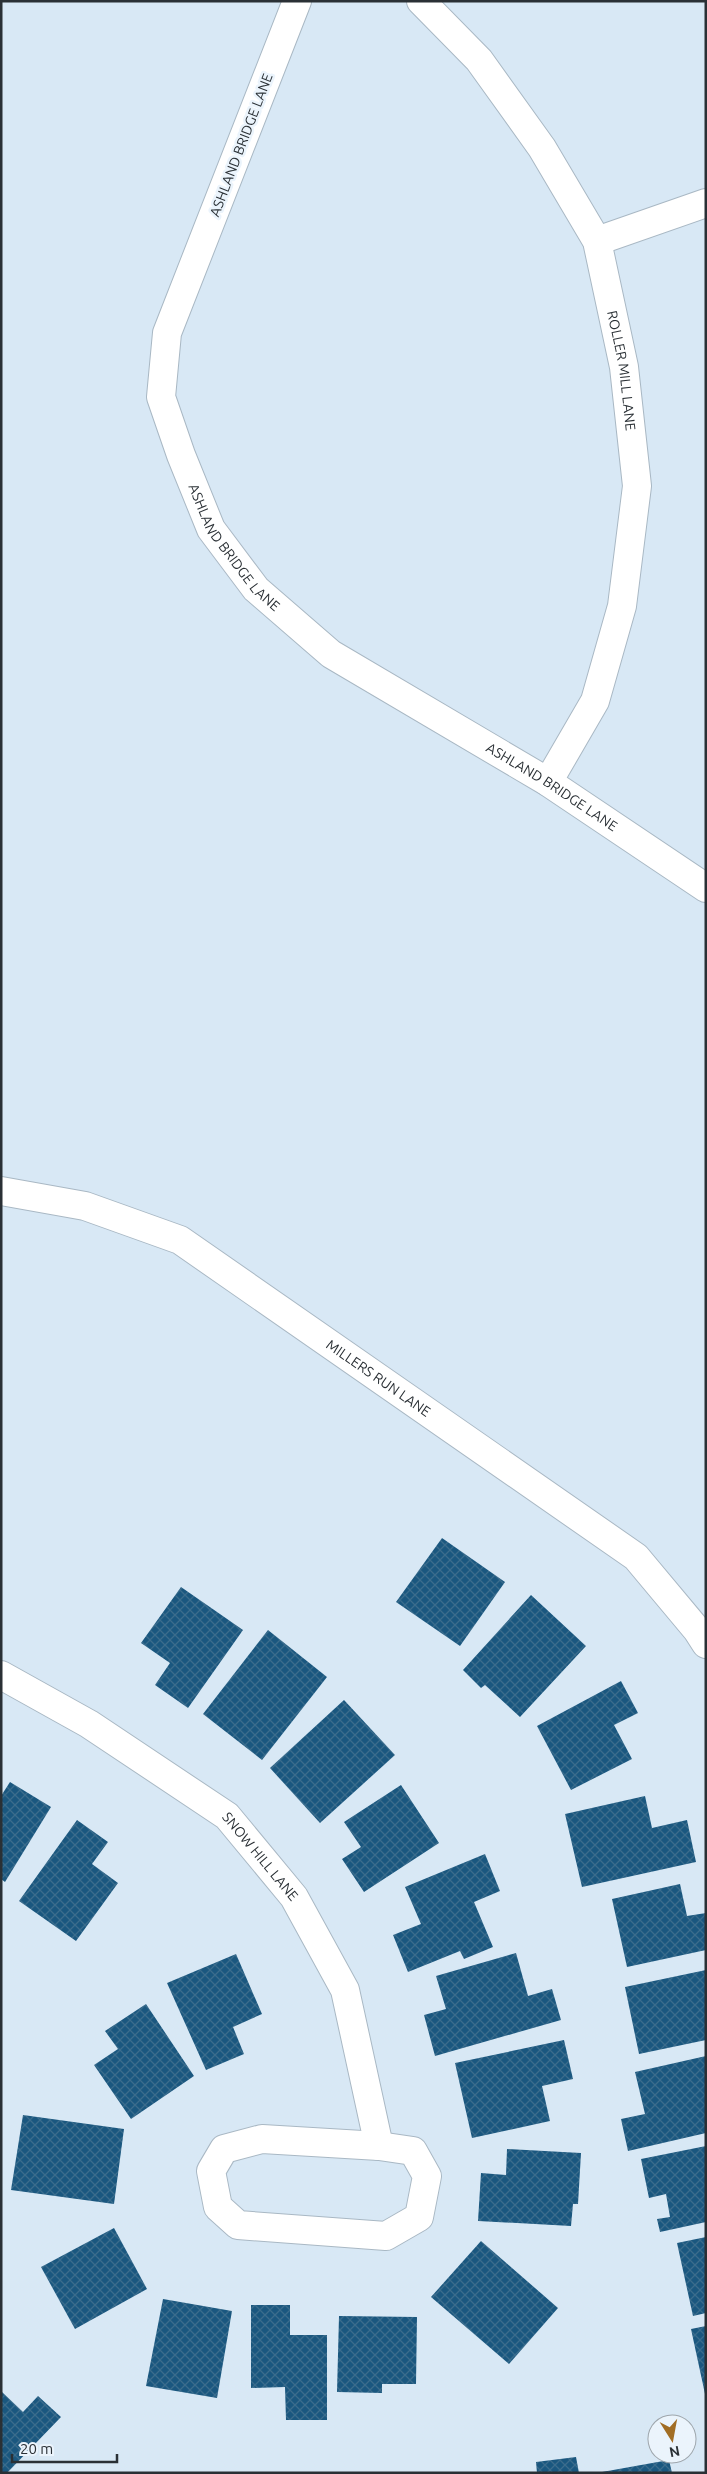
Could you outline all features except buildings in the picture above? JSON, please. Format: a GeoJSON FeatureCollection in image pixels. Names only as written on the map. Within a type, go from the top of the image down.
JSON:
{"type":"FeatureCollection","features":[{"type":"Feature","properties":{"kind":"street","name":"ASHLAND BRIDGE LANE"},"geometry":{"type":"LineString","coordinates":[[296,1],[167,333],[161,397],[181,455],[211,529],[256,589],[331,654],[548,782],[706,888]]}},
{"type":"Feature","properties":{"kind":"street","name":"ROLLER MILL LANE"},"geometry":{"type":"LineString","coordinates":[[421,1],[479,60],[542,148],[598,241],[624,367],[637,486],[622,606],[595,701],[548,782]]}},
{"type":"Feature","properties":{"kind":"street"},"geometry":{"type":"LineString","coordinates":[[598,241],[706,203]]}},
{"type":"Feature","properties":{"kind":"street","name":"MILLERS RUN LANE"},"geometry":{"type":"LineString","coordinates":[[1,1190],[85,1206],[180,1240],[636,1557],[698,1630],[706,1644]]}},
{"type":"Feature","properties":{"kind":"street","name":"SNOW HILL LANE"},"geometry":{"type":"LineString","coordinates":[[1,1675],[89,1724],[227,1816],[294,1896],[345,1990],[379,2146]]}},
{"type":"Feature","properties":{"kind":"street"},"geometry":{"type":"LineString","coordinates":[[262,2139],[379,2146],[414,2151],[427,2176],[419,2217],[386,2236],[238,2225],[218,2207],[211,2171],[224,2149],[262,2139]]}}]}
